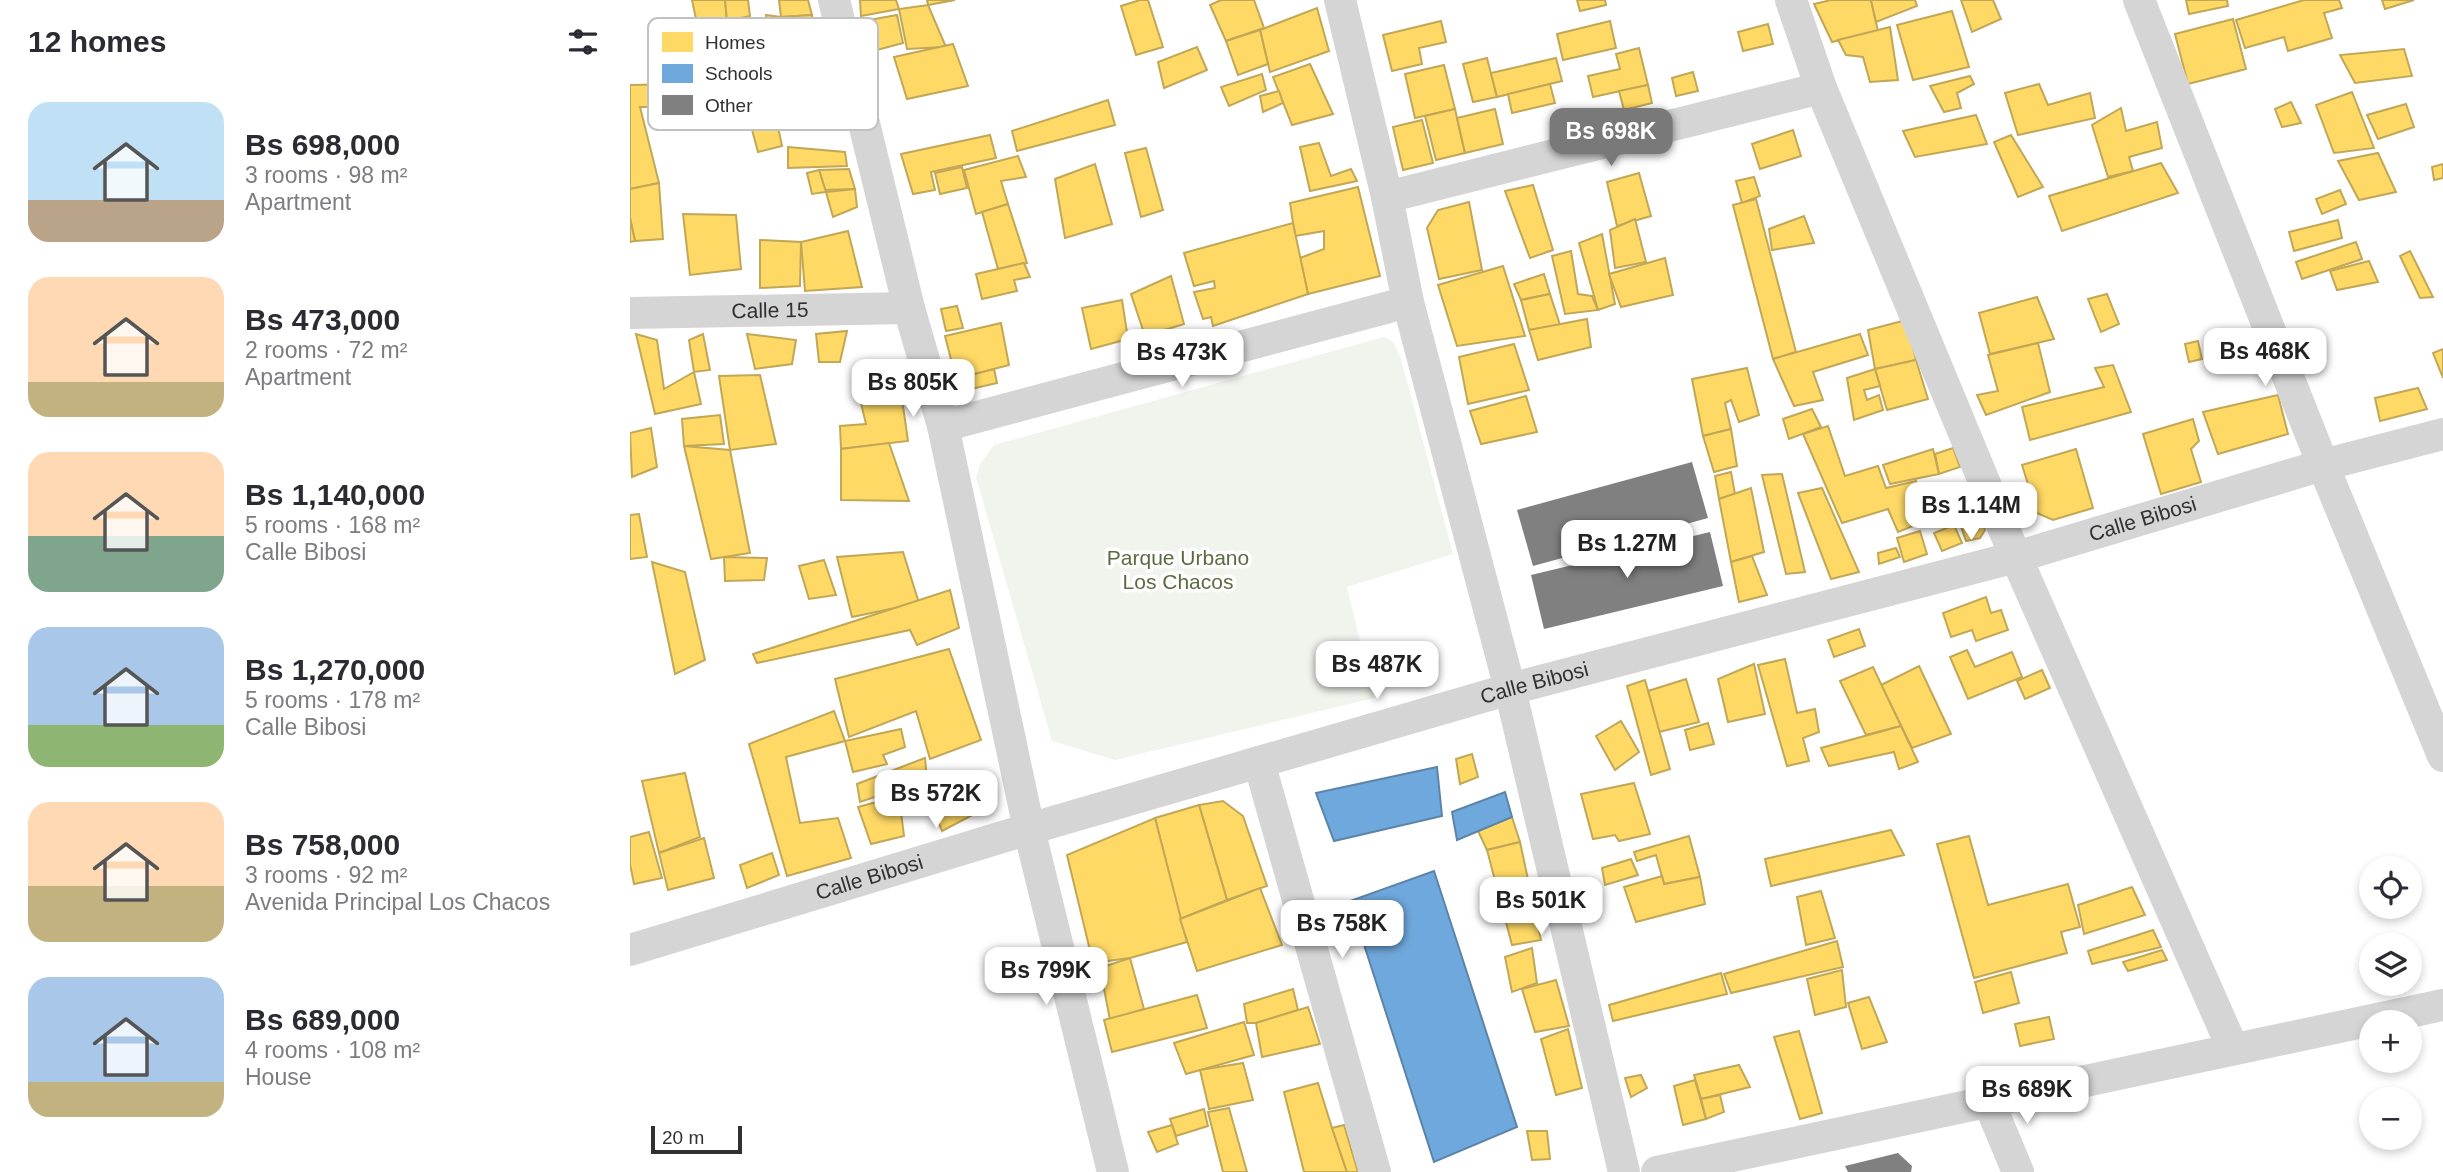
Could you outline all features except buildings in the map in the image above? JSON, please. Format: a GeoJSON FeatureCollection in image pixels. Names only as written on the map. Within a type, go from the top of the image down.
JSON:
{"type":"FeatureCollection","features":[{"type":"Feature","properties":{"kind":"street"},"geometry":{"type":"LineString","coordinates":[[834,0],[838,18]]}},
{"type":"Feature","properties":{"kind":"street"},"geometry":{"type":"LineString","coordinates":[[1340,0],[1409,302],[1510,689],[1624,1172]]}},
{"type":"Feature","properties":{"kind":"street"},"geometry":{"type":"LineString","coordinates":[[1791,0],[1822,88],[2016,557],[2233,1049]]}},
{"type":"Feature","properties":{"kind":"street"},"geometry":{"type":"LineString","coordinates":[[2139,0],[2323,465],[2443,755]]}},
{"type":"Feature","properties":{"kind":"street"},"geometry":{"type":"LineString","coordinates":[[1387,197],[1822,88]]}},
{"type":"Feature","properties":{"kind":"street"},"geometry":{"type":"LineString","coordinates":[[866,130],[909,308],[943,426],[1029,829],[1113,1172]]}},
{"type":"Feature","properties":{"kind":"street"},"geometry":{"type":"LineString","coordinates":[[943,426],[1409,302]]}},
{"type":"Feature","properties":{"kind":"street","name":"Calle 15"},"geometry":{"type":"LineString","coordinates":[[630,313],[909,308]]}},
{"type":"Feature","properties":{"kind":"street","name":"Calle Bibosi"},"geometry":{"type":"LineString","coordinates":[[630,950],[1029,829],[1510,689],[2016,557],[2323,465],[2443,434]]}},
{"type":"Feature","properties":{"kind":"street"},"geometry":{"type":"LineString","coordinates":[[1259,762],[1375,1172]]}},
{"type":"Feature","properties":{"kind":"street"},"geometry":{"type":"LineString","coordinates":[[1657,1172],[2443,1005]]}},
{"type":"Feature","properties":{"kind":"street"},"geometry":{"type":"LineString","coordinates":[[1988,1100],[2018,1172]]}},
{"type":"Feature","properties":{"kind":"green space","name":"Parque Urbano Los Chacos"},"geometry":{"type":"Polygon","coordinates":[[[1384,337],[1393,342],[1401,359],[1453,554],[1347,587],[1374,698],[1115,760],[1052,741],[976,477],[980,464],[994,445],[1384,337]]]}}]}
